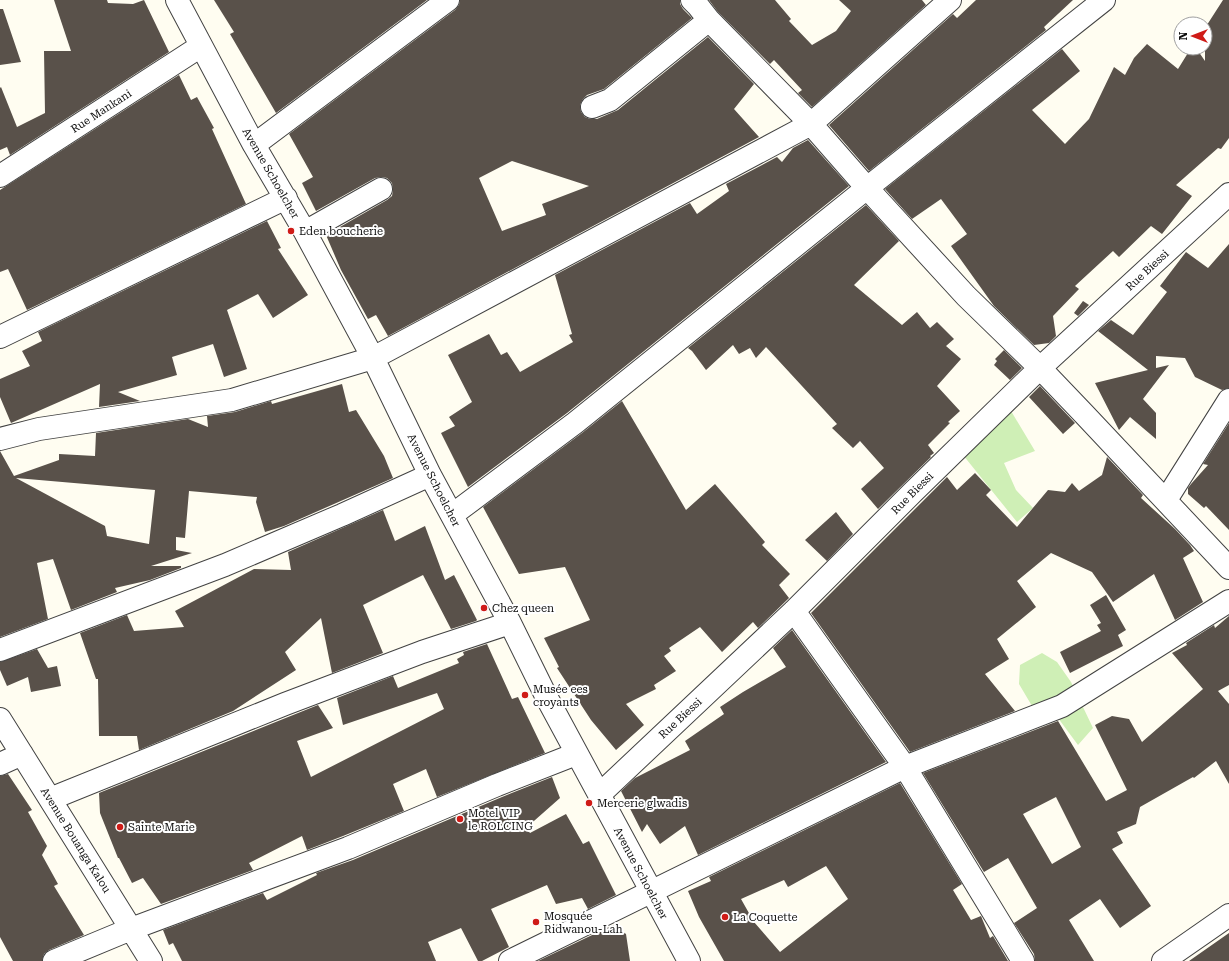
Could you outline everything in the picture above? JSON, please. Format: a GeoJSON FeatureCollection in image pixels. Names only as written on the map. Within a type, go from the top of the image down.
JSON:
{"type":"FeatureCollection","features":[{"type":"Feature","properties":{"kind":"street","name":"Avenue Schoelcher"},"geometry":{"type":"LineString","coordinates":[[177,0],[254,145],[305,232],[373,358],[430,475],[510,623],[576,754],[689,961]]}},
{"type":"Feature","properties":{"kind":"street"},"geometry":{"type":"LineString","coordinates":[[254,145],[448,0]]}},
{"type":"Feature","properties":{"kind":"street"},"geometry":{"type":"LineString","coordinates":[[0,439],[39,429],[232,400],[373,358],[811,124],[950,0]]}},
{"type":"Feature","properties":{"kind":"street"},"geometry":{"type":"LineString","coordinates":[[452,515],[575,423],[1104,0]]}},
{"type":"Feature","properties":{"kind":"street"},"geometry":{"type":"LineString","coordinates":[[592,108],[610,100],[701,7],[811,124],[867,188],[966,296],[1040,368],[1229,568]]}},
{"type":"Feature","properties":{"kind":"street","name":"Rue Mankani"},"geometry":{"type":"LineString","coordinates":[[0,176],[201,46]]}},
{"type":"Feature","properties":{"kind":"street"},"geometry":{"type":"LineString","coordinates":[[305,232],[381,189]]}},
{"type":"Feature","properties":{"kind":"street","name":"Rue Biessi"},"geometry":{"type":"LineString","coordinates":[[599,795],[794,611],[1040,368],[1229,194]]}},
{"type":"Feature","properties":{"kind":"street"},"geometry":{"type":"LineString","coordinates":[[0,337],[286,198]]}},
{"type":"Feature","properties":{"kind":"street"},"geometry":{"type":"LineString","coordinates":[[1166,500],[1229,400]]}},
{"type":"Feature","properties":{"kind":"street"},"geometry":{"type":"LineString","coordinates":[[0,650],[225,565],[342,515],[430,475]]}},
{"type":"Feature","properties":{"kind":"street"},"geometry":{"type":"LineString","coordinates":[[510,961],[905,768],[1062,706],[1229,600]]}},
{"type":"Feature","properties":{"kind":"street"},"geometry":{"type":"LineString","coordinates":[[794,611],[905,768],[1023,961]]}},
{"type":"Feature","properties":{"kind":"street"},"geometry":{"type":"LineString","coordinates":[[50,799],[285,704],[422,652],[510,623]]}},
{"type":"Feature","properties":{"kind":"street","name":"Avenue Bouanga Kalou"},"geometry":{"type":"LineString","coordinates":[[0,719],[151,961]]}},
{"type":"Feature","properties":{"kind":"street"},"geometry":{"type":"LineString","coordinates":[[0,764],[22,754]]}},
{"type":"Feature","properties":{"kind":"street"},"geometry":{"type":"LineString","coordinates":[[54,961],[131,929],[348,848],[490,788],[576,754]]}},
{"type":"Feature","properties":{"kind":"street"},"geometry":{"type":"LineString","coordinates":[[1163,961],[1229,915]]}},
{"type":"Feature","properties":{"kind":"green space"},"geometry":{"type":"Polygon","coordinates":[[[1011,411],[1035,451],[1004,463],[1016,490],[1033,508],[1017,522],[963,455],[1011,411]]]}},
{"type":"Feature","properties":{"kind":"green space"},"geometry":{"type":"Polygon","coordinates":[[[1042,653],[1057,662],[1071,682],[1093,728],[1078,745],[1058,718],[1032,706],[1019,684],[1020,665],[1042,653]]]}},
{"type":"Feature","properties":{"kind":"building"},"geometry":{"type":"Polygon","coordinates":[[[54,0],[107,0],[108,3],[133,4],[144,0],[169,52],[10,155],[7,147],[0,150],[0,88],[1,87],[17,127],[45,113],[44,51],[71,51],[54,0]]]}},
{"type":"Feature","properties":{"kind":"building"},"geometry":{"type":"Polygon","coordinates":[[[214,0],[427,0],[276,113],[230,34],[234,32],[214,0]]]}},
{"type":"Feature","properties":{"kind":"building"},"geometry":{"type":"Polygon","coordinates":[[[460,0],[680,0],[680,4],[683,9],[692,18],[604,89],[587,95],[580,105],[581,112],[585,117],[597,119],[618,110],[708,37],[754,84],[734,109],[759,137],[388,336],[376,315],[368,319],[341,270],[326,235],[387,200],[392,196],[392,183],[387,178],[375,178],[316,211],[302,183],[313,177],[289,134],[455,10],[459,5],[460,0]],[[512,161],[479,178],[502,231],[546,215],[542,204],[589,186],[512,161]]]}},
{"type":"Feature","properties":{"kind":"building"},"geometry":{"type":"Polygon","coordinates":[[[709,0],[775,0],[791,19],[789,21],[812,45],[836,31],[851,11],[839,0],[922,0],[926,5],[812,107],[798,93],[802,90],[774,60],[770,64],[718,12],[709,0]]]}},
{"type":"Feature","properties":{"kind":"building"},"geometry":{"type":"Polygon","coordinates":[[[976,0],[1073,0],[1044,27],[1046,30],[869,171],[829,125],[953,14],[957,18],[976,0]]]}},
{"type":"Feature","properties":{"kind":"building"},"geometry":{"type":"Polygon","coordinates":[[[1223,0],[1229,0],[1229,138],[1221,149],[1218,148],[1176,185],[1192,196],[1162,234],[1151,226],[1119,257],[1113,251],[1075,286],[1079,289],[1053,316],[1056,336],[1049,343],[1034,345],[994,306],[951,246],[967,234],[941,199],[912,219],[885,189],[1062,49],[1080,71],[1032,110],[1065,144],[1089,119],[1114,67],[1125,75],[1134,58],[1147,44],[1178,69],[1186,56],[1202,56],[1205,61],[1205,56],[1213,56],[1213,16],[1223,0]]]}},
{"type":"Feature","properties":{"kind":"building"},"geometry":{"type":"Polygon","coordinates":[[[0,9],[3,9],[21,62],[0,65],[0,9]]]}},
{"type":"Feature","properties":{"kind":"building"},"geometry":{"type":"Polygon","coordinates":[[[179,75],[191,100],[197,97],[214,128],[212,129],[246,204],[27,310],[8,269],[0,272],[0,190],[179,75]]]}},
{"type":"Feature","properties":{"kind":"building"},"geometry":{"type":"Polygon","coordinates":[[[808,140],[849,186],[567,413],[468,487],[441,433],[455,426],[449,417],[472,402],[448,355],[489,334],[501,355],[507,352],[520,372],[573,342],[569,335],[572,334],[555,275],[690,203],[697,214],[729,191],[726,184],[777,157],[782,162],[793,148],[808,140]]]}},
{"type":"Feature","properties":{"kind":"building"},"geometry":{"type":"Polygon","coordinates":[[[866,205],[899,241],[854,285],[902,325],[917,312],[930,328],[937,322],[954,339],[946,346],[961,359],[937,386],[960,411],[928,445],[934,453],[930,456],[931,457],[878,509],[861,489],[884,468],[860,441],[853,448],[832,428],[837,424],[766,347],[756,358],[750,348],[739,354],[733,345],[706,370],[688,348],[866,205]]]}},
{"type":"Feature","properties":{"kind":"building"},"geometry":{"type":"Polygon","coordinates":[[[267,221],[281,248],[278,249],[308,295],[273,318],[258,294],[227,310],[247,369],[224,377],[213,344],[172,357],[177,375],[118,392],[140,401],[99,407],[100,384],[11,423],[0,397],[0,379],[30,366],[22,351],[42,341],[38,332],[267,221]]]}},
{"type":"Feature","properties":{"kind":"building"},"geometry":{"type":"Polygon","coordinates":[[[1229,244],[1229,388],[1222,390],[1195,377],[1185,358],[1156,356],[1156,368],[1169,365],[1143,399],[1156,413],[1156,439],[1130,417],[1119,430],[1095,383],[1148,370],[1098,331],[1111,320],[1133,335],[1167,292],[1160,286],[1186,252],[1208,268],[1229,244]]]}},
{"type":"Feature","properties":{"kind":"building"},"geometry":{"type":"Polygon","coordinates":[[[1083,301],[1089,305],[1078,316],[1074,313],[1083,301]]]}},
{"type":"Feature","properties":{"kind":"building"},"geometry":{"type":"Polygon","coordinates":[[[1004,350],[1022,368],[1010,380],[994,365],[997,361],[995,359],[1004,350]]]}},
{"type":"Feature","properties":{"kind":"building"},"geometry":{"type":"Polygon","coordinates":[[[342,384],[349,412],[356,410],[384,456],[393,478],[284,526],[265,532],[256,502],[257,497],[189,491],[185,538],[176,537],[176,550],[192,553],[151,566],[181,566],[181,568],[150,580],[115,588],[117,592],[71,610],[53,559],[37,563],[48,619],[0,637],[0,451],[14,476],[59,460],[59,454],[95,456],[96,433],[188,419],[208,427],[207,416],[235,412],[271,401],[272,404],[342,384]],[[16,478],[105,526],[107,536],[149,544],[155,490],[16,478]]]}},
{"type":"Feature","properties":{"kind":"building"},"geometry":{"type":"Polygon","coordinates":[[[1040,386],[1075,423],[1063,434],[1029,397],[1040,386]]]}},
{"type":"Feature","properties":{"kind":"building"},"geometry":{"type":"Polygon","coordinates":[[[622,401],[686,510],[715,484],[765,542],[762,545],[790,574],[779,585],[789,598],[758,628],[753,622],[722,652],[700,627],[669,648],[671,651],[664,656],[676,671],[654,685],[656,689],[626,704],[644,725],[616,750],[591,720],[557,668],[559,667],[544,638],[590,620],[565,567],[519,574],[483,507],[622,401]]]}},
{"type":"Feature","properties":{"kind":"building"},"geometry":{"type":"Polygon","coordinates":[[[1229,423],[1229,530],[1206,506],[1204,508],[1188,494],[1188,488],[1208,465],[1203,464],[1229,423]]]}},
{"type":"Feature","properties":{"kind":"building"},"geometry":{"type":"Polygon","coordinates":[[[1107,457],[1143,495],[1141,498],[1175,529],[1194,551],[1183,558],[1203,602],[1175,620],[1154,574],[1113,602],[1092,572],[1051,553],[1017,581],[1036,607],[997,639],[1009,659],[985,674],[1015,711],[910,752],[811,613],[947,477],[957,490],[975,473],[991,490],[986,495],[1017,527],[1048,490],[1065,492],[1072,483],[1079,491],[1102,475],[1107,457]]]}},
{"type":"Feature","properties":{"kind":"building"},"geometry":{"type":"Polygon","coordinates":[[[383,510],[395,541],[425,526],[445,580],[454,575],[477,620],[476,621],[451,629],[423,575],[363,605],[383,653],[332,673],[321,618],[285,652],[296,670],[233,711],[139,750],[137,736],[99,736],[98,679],[96,679],[80,633],[127,615],[134,631],[184,627],[175,611],[254,569],[291,570],[288,552],[383,510]]]}},
{"type":"Feature","properties":{"kind":"building"},"geometry":{"type":"Polygon","coordinates":[[[836,512],[853,534],[827,561],[805,540],[836,512]]]}},
{"type":"Feature","properties":{"kind":"building"},"geometry":{"type":"Polygon","coordinates":[[[1106,595],[1126,630],[1118,635],[1123,646],[1070,673],[1060,652],[1101,631],[1097,625],[1101,623],[1090,605],[1106,595]]]}},
{"type":"Feature","properties":{"kind":"building"},"geometry":{"type":"Polygon","coordinates":[[[1229,616],[1229,685],[1218,691],[1229,704],[1229,784],[1216,761],[1194,778],[1193,777],[1140,807],[1136,824],[1117,832],[1123,843],[1112,849],[1151,906],[1120,928],[1100,899],[1069,920],[1094,961],[1035,961],[1034,954],[1014,923],[1037,908],[1008,858],[984,872],[923,773],[1058,721],[1106,801],[1127,790],[1095,725],[1112,716],[1129,719],[1142,742],[1203,689],[1172,653],[1187,645],[1186,643],[1214,625],[1215,628],[1229,616]],[[1056,797],[1023,814],[1052,864],[1081,847],[1056,797]]]}},
{"type":"Feature","properties":{"kind":"building"},"geometry":{"type":"Polygon","coordinates":[[[792,630],[886,762],[698,855],[685,826],[660,844],[647,824],[642,832],[621,791],[635,778],[690,750],[685,741],[724,714],[720,707],[786,667],[773,648],[792,630]]]}},
{"type":"Feature","properties":{"kind":"building"},"geometry":{"type":"Polygon","coordinates":[[[487,644],[512,699],[518,697],[545,753],[437,797],[426,769],[393,784],[404,811],[307,850],[302,836],[249,863],[253,870],[161,904],[143,878],[132,883],[118,858],[100,813],[99,793],[318,705],[333,728],[297,741],[311,777],[444,709],[437,693],[343,725],[337,698],[393,676],[398,688],[459,663],[457,659],[464,655],[463,652],[487,644]]]}},
{"type":"Feature","properties":{"kind":"building"},"geometry":{"type":"Polygon","coordinates":[[[37,649],[48,668],[57,666],[61,686],[31,692],[28,677],[7,686],[0,670],[0,662],[37,649]]]}},
{"type":"Feature","properties":{"kind":"building"},"geometry":{"type":"Polygon","coordinates":[[[8,774],[32,810],[28,812],[47,846],[42,855],[58,884],[54,886],[84,935],[49,950],[44,954],[42,961],[13,961],[0,937],[0,776],[8,774]]]}},
{"type":"Feature","properties":{"kind":"building"},"geometry":{"type":"Polygon","coordinates":[[[552,777],[560,798],[526,828],[530,833],[566,814],[583,844],[589,841],[616,895],[588,909],[582,898],[556,904],[547,885],[491,909],[509,947],[482,961],[478,961],[461,928],[428,942],[436,961],[182,961],[173,943],[169,945],[163,930],[263,893],[267,900],[317,875],[316,873],[353,860],[552,777]]]}},
{"type":"Feature","properties":{"kind":"building"},"geometry":{"type":"Polygon","coordinates":[[[900,783],[962,884],[953,890],[971,920],[981,916],[990,938],[993,936],[1008,961],[724,961],[699,917],[688,891],[711,881],[709,877],[900,783]],[[826,866],[788,887],[784,880],[741,899],[754,922],[780,952],[848,899],[826,866]]]}},
{"type":"Feature","properties":{"kind":"building"},"geometry":{"type":"Polygon","coordinates":[[[613,925],[626,934],[630,961],[538,961],[613,925]]]}},
{"type":"Feature","properties":{"kind":"building"},"geometry":{"type":"Polygon","coordinates":[[[1229,933],[1229,961],[1189,961],[1229,933]]]}},
{"type":"Feature","properties":{"kind":"place","name":"Eden boucherie"},"geometry":{"type":"Point","coordinates":[291,231]}},
{"type":"Feature","properties":{"kind":"place","name":"Chez queen"},"geometry":{"type":"Point","coordinates":[484,608]}},
{"type":"Feature","properties":{"kind":"place","name":"Musée ees croyants"},"geometry":{"type":"Point","coordinates":[525,695]}},
{"type":"Feature","properties":{"kind":"place","name":"Mercerie glwadis"},"geometry":{"type":"Point","coordinates":[589,803]}},
{"type":"Feature","properties":{"kind":"place","name":"Motel VIP le ROLCING"},"geometry":{"type":"Point","coordinates":[460,819]}},
{"type":"Feature","properties":{"kind":"place","name":"Sainte Marie"},"geometry":{"type":"Point","coordinates":[120,827]}},
{"type":"Feature","properties":{"kind":"place","name":"La Coquette"},"geometry":{"type":"Point","coordinates":[725,917]}},
{"type":"Feature","properties":{"kind":"place","name":"Mosquée Ridwanou-Lah"},"geometry":{"type":"Point","coordinates":[536,922]}}]}
